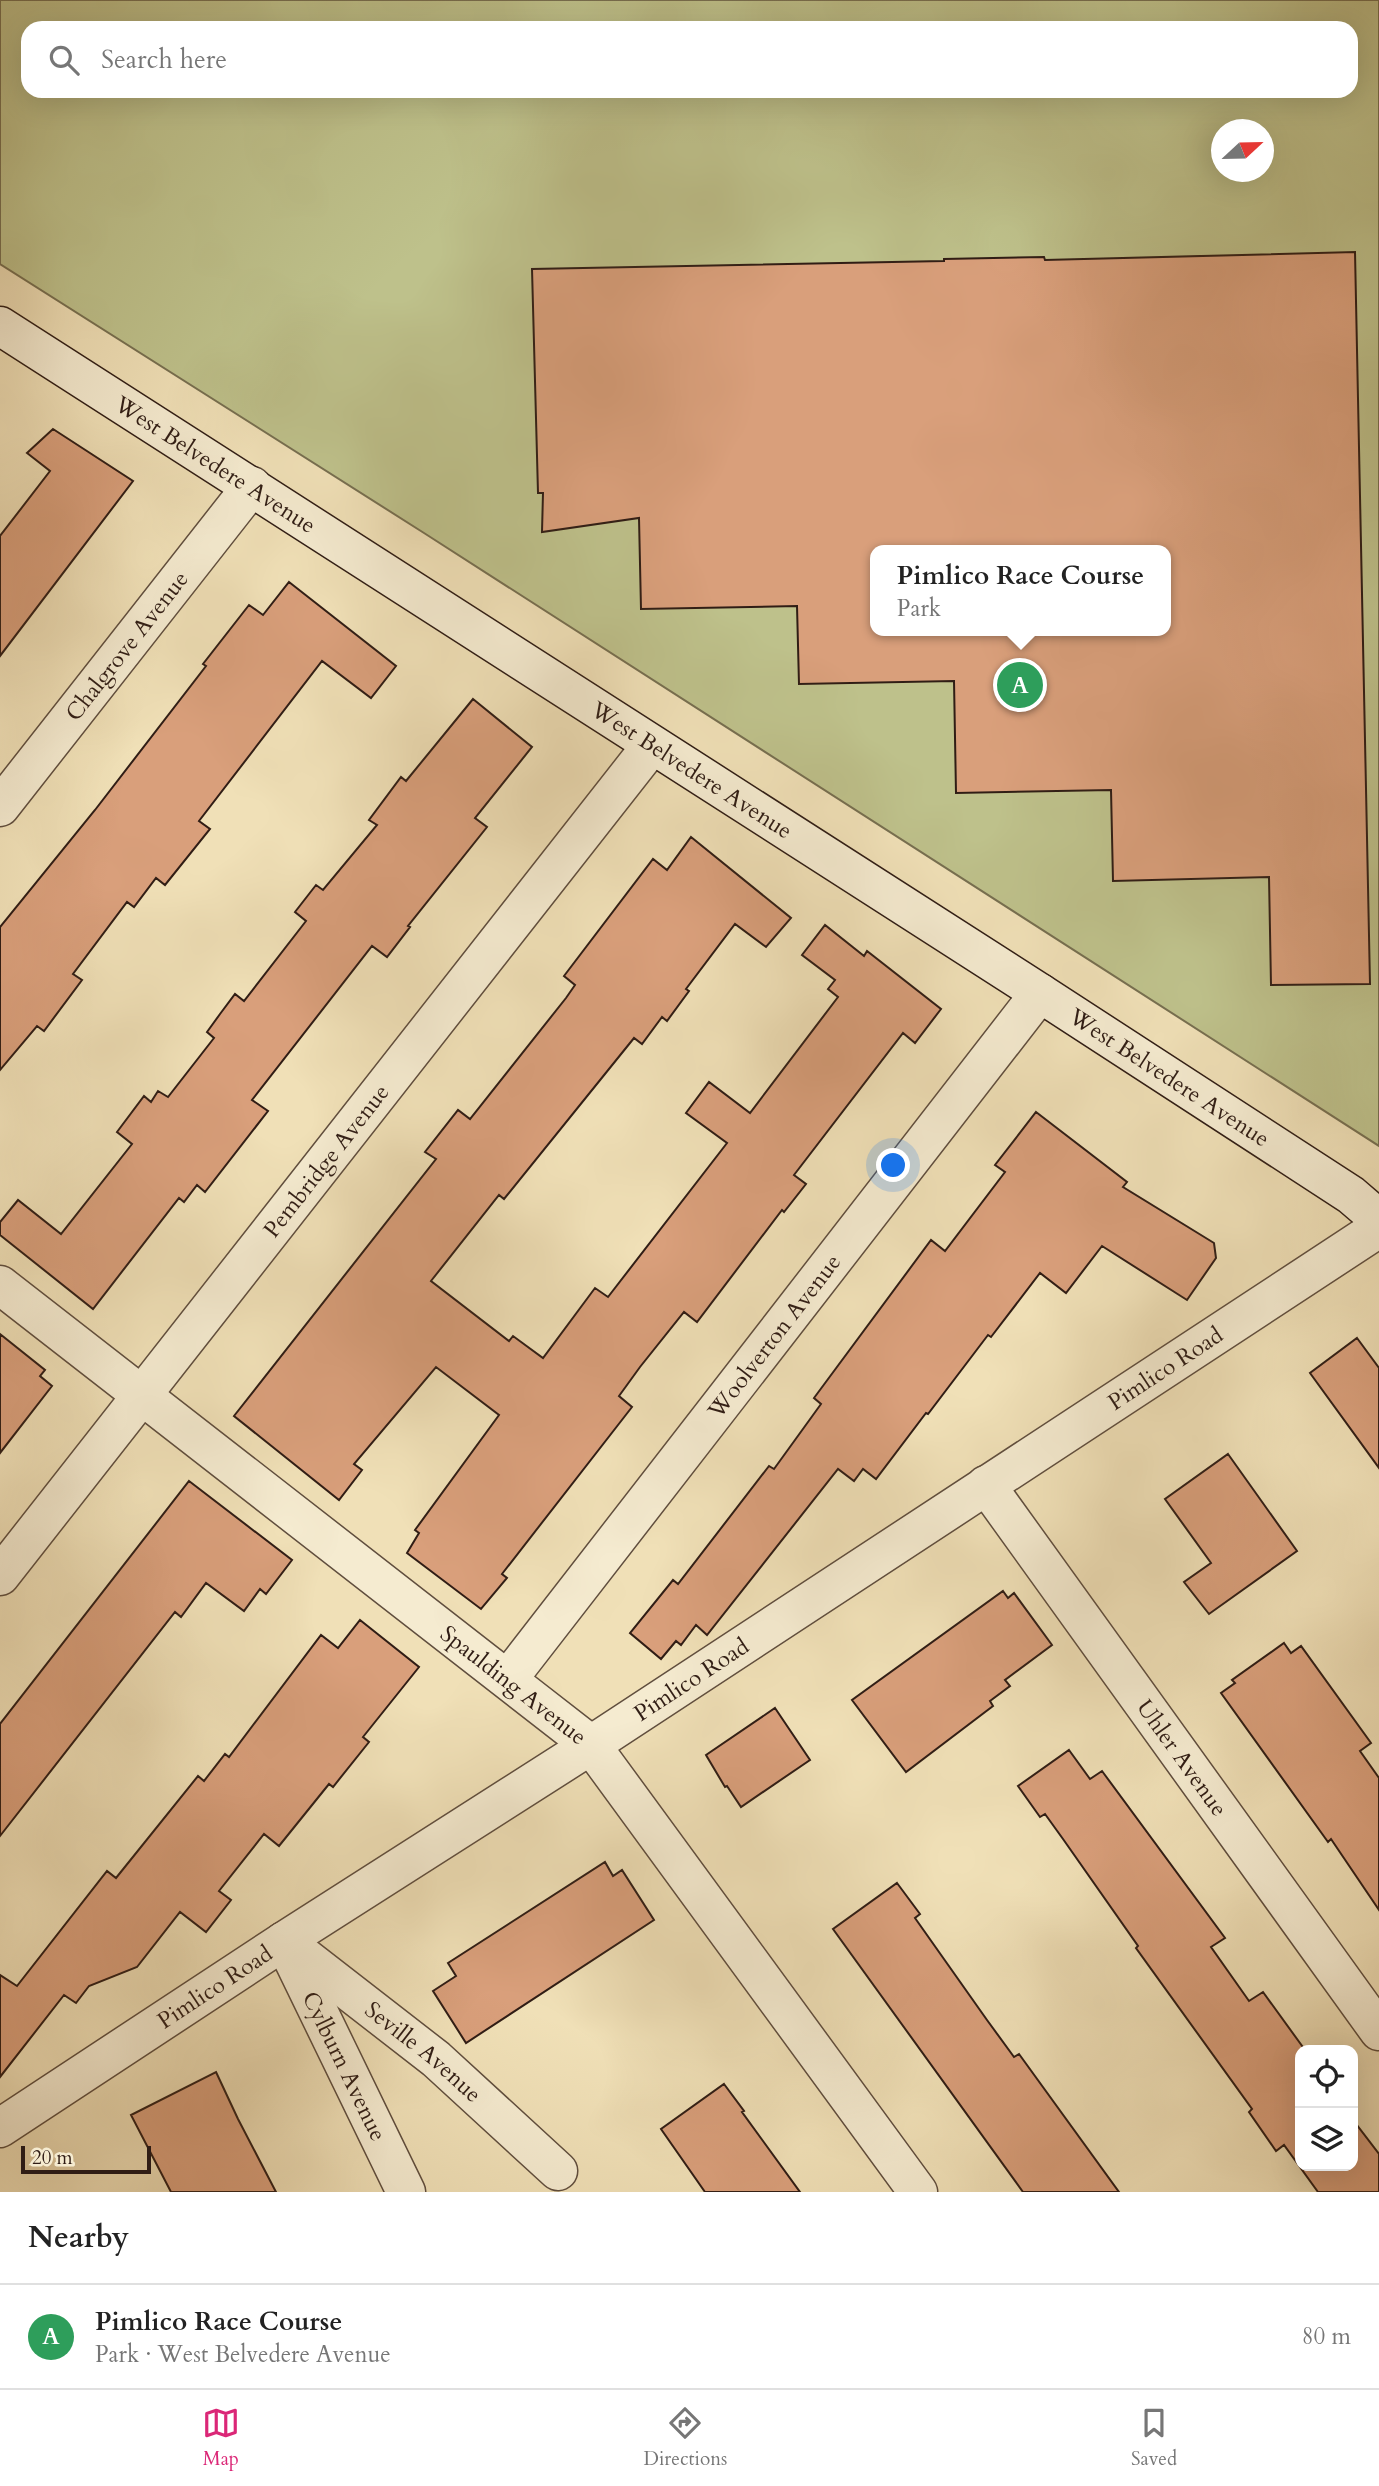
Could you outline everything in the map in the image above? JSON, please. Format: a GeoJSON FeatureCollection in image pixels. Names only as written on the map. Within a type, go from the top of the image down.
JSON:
{"type":"FeatureCollection","features":[{"type":"Feature","properties":{"kind":"street","name":"West Belvedere Avenue"},"geometry":{"type":"LineString","coordinates":[[0,326],[1040,993],[1351,1195],[1379,1219]]}},
{"type":"Feature","properties":{"kind":"street","name":"Chalgrove Avenue"},"geometry":{"type":"LineString","coordinates":[[0,807],[252,486]]}},
{"type":"Feature","properties":{"kind":"street","name":"Pembridge Avenue"},"geometry":{"type":"LineString","coordinates":[[0,1576],[652,745]]}},
{"type":"Feature","properties":{"kind":"street","name":"Woolverton Avenue"},"geometry":{"type":"LineString","coordinates":[[508,1679],[1040,993]]}},
{"type":"Feature","properties":{"kind":"street","name":"Pimlico Road"},"geometry":{"type":"LineString","coordinates":[[0,2127],[591,1745],[1379,1228]]}},
{"type":"Feature","properties":{"kind":"street","name":"Spaulding Avenue"},"geometry":{"type":"LineString","coordinates":[[0,1285],[591,1745],[918,2192]]}},
{"type":"Feature","properties":{"kind":"street","name":"Uhler Avenue"},"geometry":{"type":"LineString","coordinates":[[986,1485],[1379,2031]]}},
{"type":"Feature","properties":{"kind":"street","name":"Seville Avenue"},"geometry":{"type":"LineString","coordinates":[[284,1941],[436,2059],[558,2171]]}},
{"type":"Feature","properties":{"kind":"street","name":"Cylburn Avenue"},"geometry":{"type":"LineString","coordinates":[[284,1941],[406,2192]]}},
{"type":"Feature","properties":{"kind":"green space"},"geometry":{"type":"Polygon","coordinates":[[[0,0],[1379,0],[1379,1146],[0,264],[0,0]]]}},
{"type":"Feature","properties":{"kind":"building"},"geometry":{"type":"Polygon","coordinates":[[[1355,252],[1370,984],[1271,985],[1269,877],[1113,881],[1111,790],[956,793],[954,681],[799,684],[797,606],[641,609],[639,518],[542,532],[543,493],[538,493],[532,269],[1044,257],[1045,260],[1355,252]]]}},
{"type":"Feature","properties":{"kind":"building"},"geometry":{"type":"Polygon","coordinates":[[[53,429],[133,481],[0,656],[0,536],[50,471],[27,453],[53,429]]]}},
{"type":"Feature","properties":{"kind":"building"},"geometry":{"type":"Polygon","coordinates":[[[289,582],[396,666],[371,698],[322,661],[199,821],[210,829],[165,885],[156,878],[134,907],[127,902],[73,974],[82,980],[44,1031],[37,1026],[0,1070],[0,927],[95,810],[206,666],[203,664],[249,605],[263,615],[289,582]]]}},
{"type":"Feature","properties":{"kind":"building"},"geometry":{"type":"Polygon","coordinates":[[[473,699],[532,747],[475,818],[487,827],[408,926],[410,927],[387,957],[372,946],[252,1100],[268,1111],[205,1192],[197,1185],[184,1202],[179,1198],[93,1309],[0,1235],[0,1222],[18,1200],[61,1234],[132,1144],[117,1132],[144,1096],[151,1102],[158,1091],[168,1097],[214,1038],[207,1032],[235,994],[244,1001],[306,921],[295,912],[316,885],[323,890],[377,825],[369,820],[401,777],[406,781],[473,699]]]}},
{"type":"Feature","properties":{"kind":"building"},"geometry":{"type":"Polygon","coordinates":[[[691,837],[791,918],[766,947],[735,924],[686,989],[689,991],[667,1021],[662,1017],[642,1044],[634,1038],[504,1199],[499,1195],[431,1281],[509,1341],[513,1336],[543,1358],[595,1288],[608,1297],[727,1143],[686,1113],[709,1082],[750,1113],[838,997],[828,989],[835,980],[802,955],[825,925],[864,956],[867,951],[941,1009],[915,1043],[903,1033],[794,1175],[806,1184],[784,1212],[782,1210],[697,1322],[684,1312],[640,1367],[619,1396],[632,1407],[502,1574],[507,1578],[481,1609],[407,1553],[419,1533],[415,1530],[499,1415],[436,1367],[354,1464],[362,1470],[339,1500],[234,1416],[436,1159],[425,1152],[458,1110],[470,1119],[566,998],[575,985],[564,976],[653,859],[667,870],[691,837]]]}},
{"type":"Feature","properties":{"kind":"building"},"geometry":{"type":"Polygon","coordinates":[[[1036,1112],[1127,1182],[1123,1187],[1214,1243],[1216,1258],[1187,1300],[1102,1246],[1066,1293],[1040,1273],[876,1479],[863,1469],[854,1481],[838,1469],[707,1635],[696,1625],[681,1645],[676,1641],[661,1659],[630,1633],[673,1580],[678,1584],[769,1466],[774,1469],[821,1404],[814,1398],[931,1240],[945,1251],[1005,1172],[995,1165],[1036,1112]]]}},
{"type":"Feature","properties":{"kind":"building"},"geometry":{"type":"Polygon","coordinates":[[[0,1334],[45,1370],[40,1376],[52,1386],[0,1453],[0,1334]]]}},
{"type":"Feature","properties":{"kind":"building"},"geometry":{"type":"Polygon","coordinates":[[[1357,1338],[1379,1368],[1379,1468],[1310,1373],[1357,1338]]]}},
{"type":"Feature","properties":{"kind":"building"},"geometry":{"type":"Polygon","coordinates":[[[1228,1454],[1297,1551],[1209,1614],[1184,1582],[1211,1563],[1165,1499],[1228,1454]]]}},
{"type":"Feature","properties":{"kind":"building"},"geometry":{"type":"Polygon","coordinates":[[[189,1481],[292,1560],[266,1594],[260,1589],[244,1611],[206,1583],[181,1617],[175,1612],[0,1836],[0,1724],[189,1481]]]}},
{"type":"Feature","properties":{"kind":"building"},"geometry":{"type":"Polygon","coordinates":[[[1003,1591],[1008,1598],[1014,1593],[1052,1645],[1005,1680],[1010,1686],[990,1701],[993,1706],[906,1772],[852,1700],[1003,1591]]]}},
{"type":"Feature","properties":{"kind":"building"},"geometry":{"type":"Polygon","coordinates":[[[360,1620],[419,1667],[363,1737],[369,1742],[333,1787],[329,1784],[279,1846],[264,1834],[219,1891],[231,1900],[206,1932],[180,1912],[137,1967],[89,1986],[76,2003],[64,1995],[0,2077],[0,1975],[17,1986],[107,1871],[116,1878],[198,1776],[204,1781],[225,1754],[229,1757],[321,1635],[338,1648],[360,1620]]]}},
{"type":"Feature","properties":{"kind":"building"},"geometry":{"type":"Polygon","coordinates":[[[1284,1643],[1291,1653],[1301,1646],[1371,1743],[1360,1751],[1379,1778],[1379,1910],[1331,1839],[1328,1842],[1221,1693],[1235,1683],[1232,1680],[1284,1643]]]}},
{"type":"Feature","properties":{"kind":"building"},"geometry":{"type":"Polygon","coordinates":[[[775,1708],[810,1760],[741,1807],[727,1786],[725,1787],[706,1755],[775,1708]]]}},
{"type":"Feature","properties":{"kind":"building"},"geometry":{"type":"Polygon","coordinates":[[[1069,1750],[1090,1779],[1102,1771],[1225,1938],[1211,1947],[1249,2001],[1263,1992],[1301,2045],[1295,2045],[1295,2160],[1284,2145],[1276,2151],[1249,2112],[1252,2109],[1136,1948],[1138,1946],[1063,1839],[1045,1814],[1040,1817],[1018,1786],[1069,1750]]]}},
{"type":"Feature","properties":{"kind":"building"},"geometry":{"type":"Polygon","coordinates":[[[605,1862],[613,1876],[622,1870],[654,1920],[466,2043],[433,1991],[456,1976],[448,1963],[605,1862]]]}},
{"type":"Feature","properties":{"kind":"building"},"geometry":{"type":"Polygon","coordinates":[[[897,1883],[920,1914],[915,1918],[987,2020],[1014,2057],[1019,2054],[1119,2192],[1023,2192],[833,1929],[897,1883]]]}},
{"type":"Feature","properties":{"kind":"building"},"geometry":{"type":"Polygon","coordinates":[[[216,2072],[276,2192],[171,2192],[131,2115],[216,2072]]]}},
{"type":"Feature","properties":{"kind":"building"},"geometry":{"type":"Polygon","coordinates":[[[724,2084],[800,2192],[705,2192],[661,2129],[724,2084]]]}},
{"type":"Feature","properties":{"kind":"building"},"geometry":{"type":"Polygon","coordinates":[[[1358,2127],[1379,2154],[1379,2192],[1318,2192],[1303,2171],[1358,2171],[1358,2127]]]}},
{"type":"Feature","properties":{"kind":"place","name":"Pimlico Race Course"},"geometry":{"type":"Point","coordinates":[1020,685]}}]}
